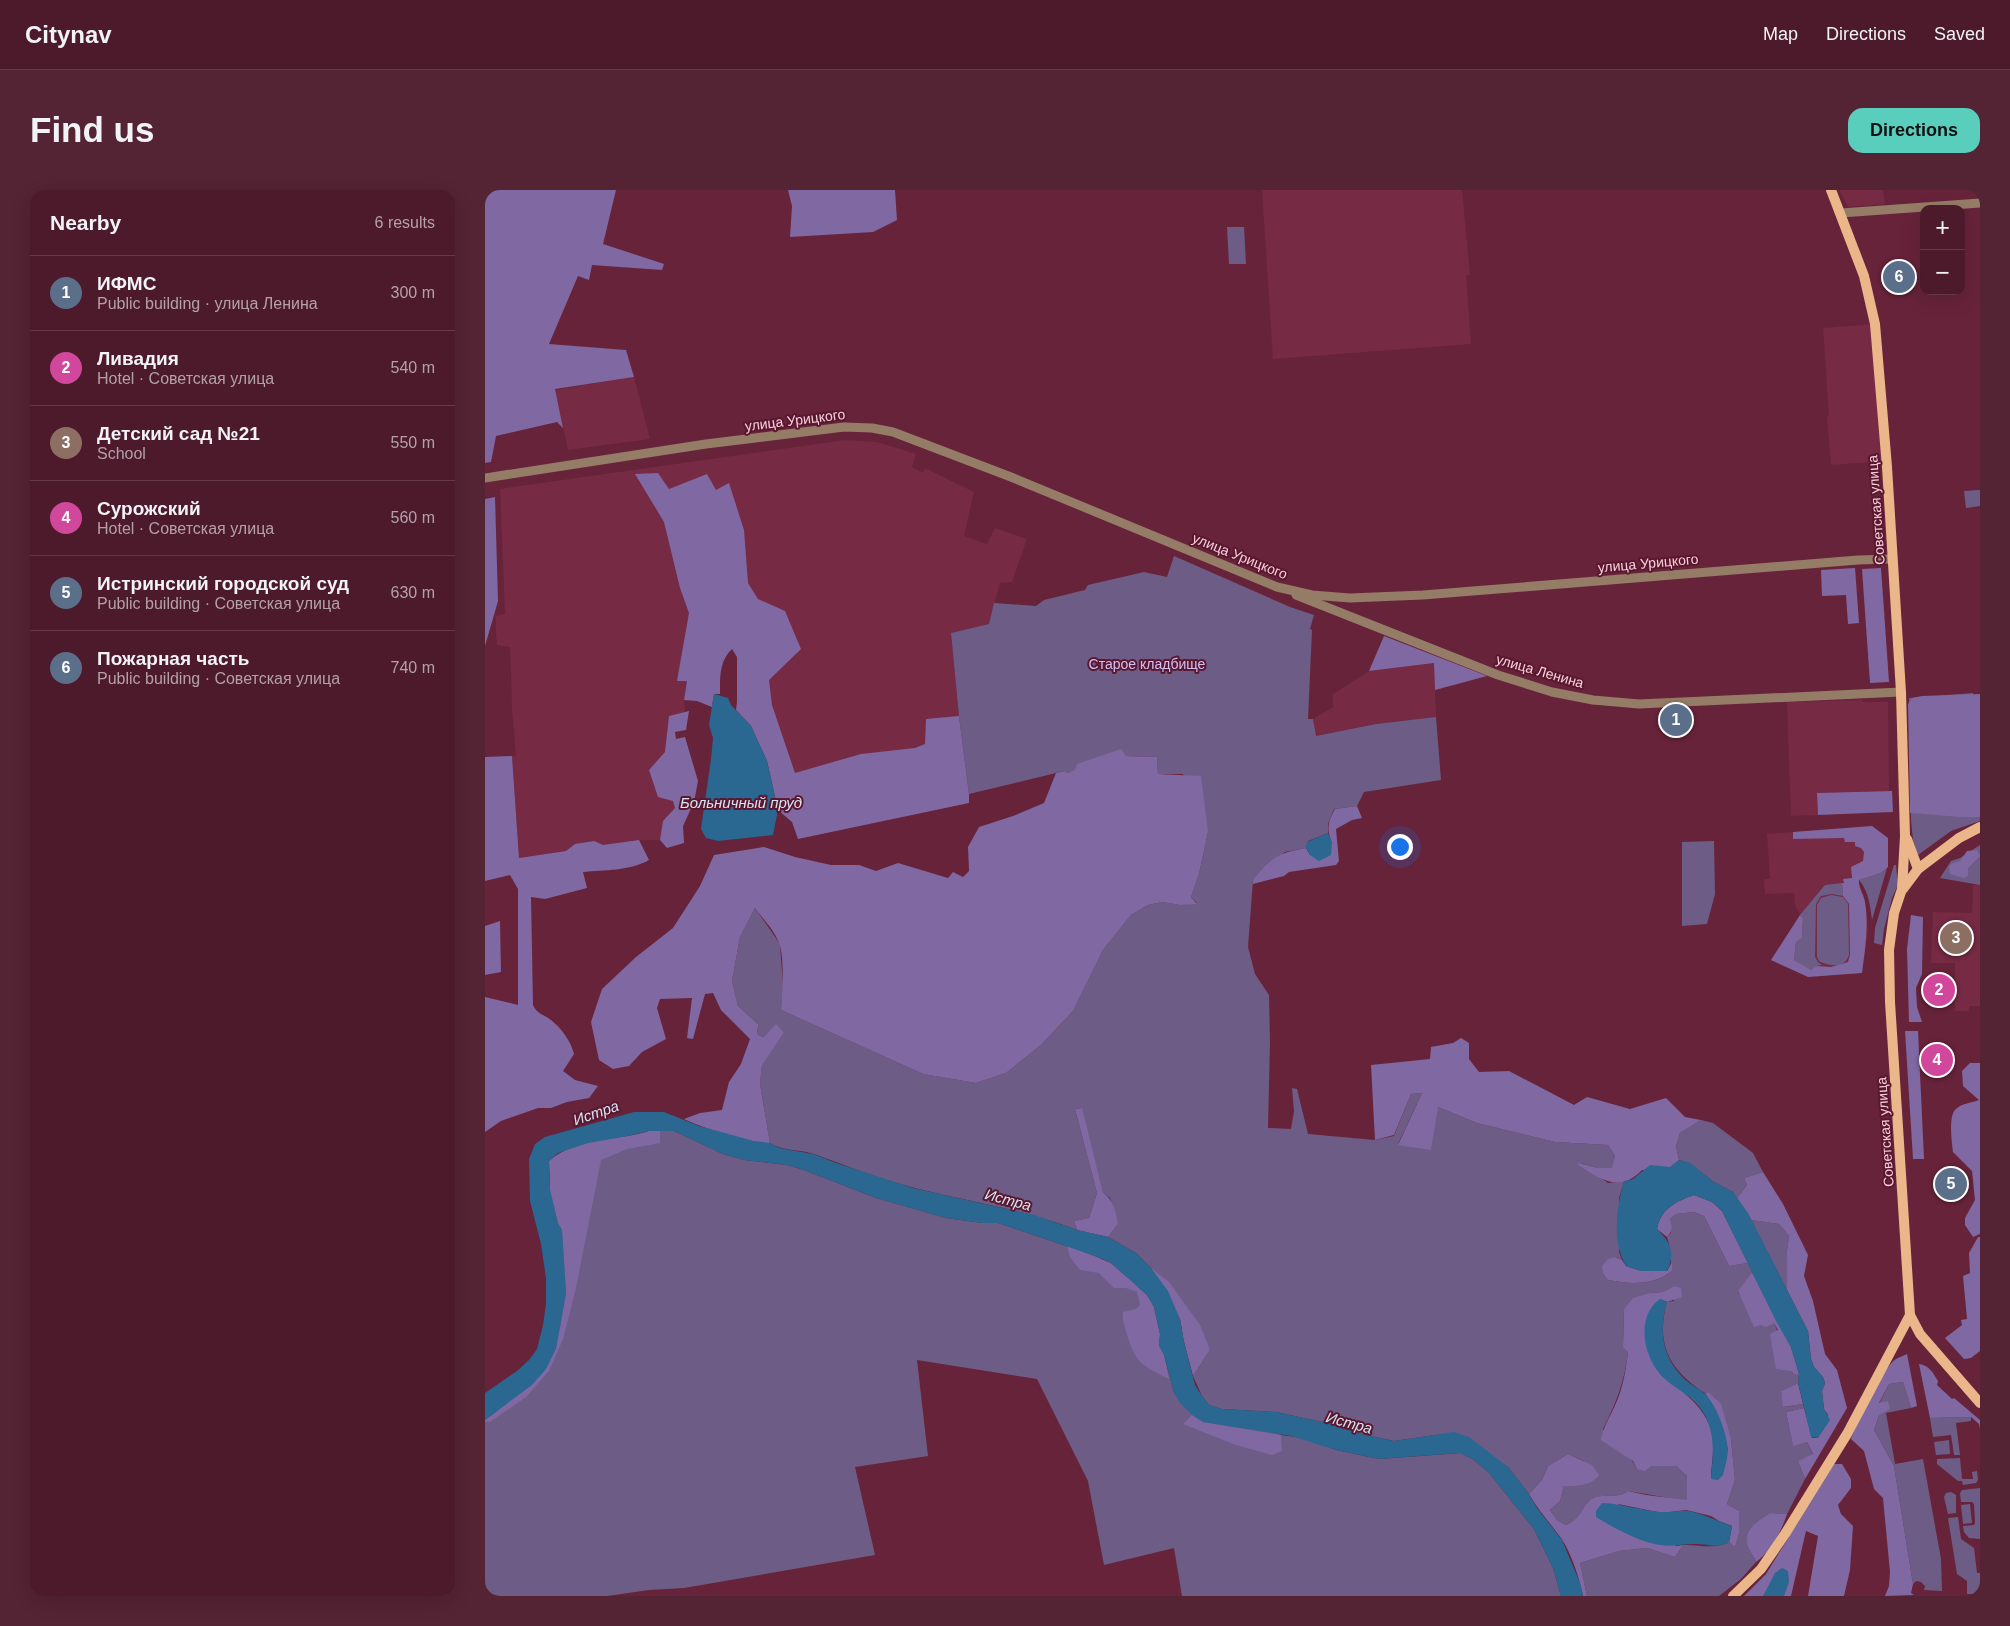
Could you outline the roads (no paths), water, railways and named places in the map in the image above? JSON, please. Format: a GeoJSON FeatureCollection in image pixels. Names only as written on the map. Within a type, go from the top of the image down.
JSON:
{"type":"FeatureCollection","features":[{"type":"Feature","properties":{"kind":"main road","name":"Советская улица"},"geometry":{"type":"LineString","coordinates":[[1831,190],[1864,276],[1875,324],[1893,559],[1901,692],[1905,836],[1902,889],[1894,912],[1889,950],[1890,1002],[1910,1315],[1920,1334],[1980,1403]]}},
{"type":"Feature","properties":{"kind":"main road"},"geometry":{"type":"LineString","coordinates":[[1902,889],[1918,869],[1959,838],[1980,827]]}},
{"type":"Feature","properties":{"kind":"main road","name":"Советская улица"},"geometry":{"type":"LineString","coordinates":[[1905,836],[1918,869]]}},
{"type":"Feature","properties":{"kind":"main road"},"geometry":{"type":"LineString","coordinates":[[1733,1596],[1761,1569],[1785,1534],[1847,1434],[1910,1315]]}},
{"type":"Feature","properties":{"kind":"street"},"geometry":{"type":"LineString","coordinates":[[1841,213],[1980,203]]}},
{"type":"Feature","properties":{"kind":"street","name":"улица Урицкого"},"geometry":{"type":"LineString","coordinates":[[485,478],[658,451],[844,427],[872,428],[893,432],[1011,477],[1277,587],[1312,595],[1350,598],[1432,594],[1893,559]]}},
{"type":"Feature","properties":{"kind":"street","name":"улица Ленина"},"geometry":{"type":"LineString","coordinates":[[1277,587],[1497,675],[1552,692],[1593,700],[1639,704],[1901,692]]}},
{"type":"Feature","properties":{"kind":"street"},"geometry":{"type":"LineString","coordinates":[[1340,612],[1334,604],[1340,599],[1350,598]]}},
{"type":"Feature","properties":{"kind":"water","name":"Больничный пруд"},"geometry":{"type":"Polygon","coordinates":[[[714,694],[728,698],[731,705],[751,726],[767,761],[778,810],[773,835],[718,841],[706,838],[701,829],[711,759],[713,738],[709,725],[714,694]]]}},
{"type":"Feature","properties":{"kind":"water"},"geometry":{"type":"Polygon","coordinates":[[[1328,833],[1332,843],[1331,855],[1319,861],[1310,855],[1306,848],[1307,842],[1328,833]]]}},
{"type":"Feature","properties":{"kind":"water"},"geometry":{"type":"Polygon","coordinates":[[[634,1112],[664,1112],[699,1126],[754,1141],[770,1143],[779,1148],[813,1154],[913,1188],[1034,1215],[1077,1230],[1108,1237],[1136,1253],[1151,1268],[1168,1291],[1180,1319],[1195,1385],[1209,1405],[1223,1409],[1276,1412],[1394,1441],[1454,1432],[1469,1437],[1508,1467],[1562,1540],[1580,1583],[1583,1596],[1561,1596],[1553,1568],[1534,1529],[1489,1473],[1474,1460],[1461,1453],[1379,1459],[1336,1450],[1291,1436],[1203,1422],[1192,1415],[1180,1403],[1174,1393],[1164,1355],[1159,1346],[1160,1334],[1154,1307],[1147,1295],[1111,1263],[998,1223],[982,1223],[946,1218],[876,1198],[787,1165],[744,1160],[723,1154],[674,1131],[649,1131],[588,1143],[558,1153],[549,1161],[550,1190],[558,1223],[562,1230],[566,1293],[556,1349],[546,1369],[532,1385],[485,1420],[485,1393],[517,1371],[529,1360],[537,1349],[543,1325],[546,1304],[546,1278],[541,1244],[530,1201],[529,1159],[535,1144],[545,1137],[634,1112]]]}},
{"type":"Feature","properties":{"kind":"water"},"geometry":{"type":"Polygon","coordinates":[[[1679,1160],[1689,1162],[1714,1182],[1733,1192],[1748,1213],[1808,1331],[1811,1359],[1825,1383],[1822,1391],[1824,1409],[1830,1420],[1818,1438],[1811,1437],[1798,1382],[1799,1374],[1791,1347],[1776,1321],[1722,1211],[1712,1202],[1694,1195],[1671,1206],[1662,1216],[1657,1229],[1665,1238],[1670,1248],[1671,1259],[1667,1271],[1641,1271],[1626,1266],[1617,1236],[1617,1214],[1624,1182],[1633,1179],[1650,1165],[1670,1167],[1679,1160]]]}},
{"type":"Feature","properties":{"kind":"water"},"geometry":{"type":"Polygon","coordinates":[[[1660,1299],[1667,1302],[1664,1313],[1663,1335],[1668,1356],[1680,1374],[1709,1398],[1723,1427],[1728,1452],[1723,1475],[1718,1480],[1711,1479],[1712,1436],[1703,1412],[1688,1396],[1660,1374],[1649,1356],[1646,1346],[1645,1325],[1647,1315],[1652,1306],[1660,1299]]]}},
{"type":"Feature","properties":{"kind":"water"},"geometry":{"type":"Polygon","coordinates":[[[1602,1503],[1660,1512],[1688,1511],[1700,1514],[1732,1526],[1729,1542],[1716,1546],[1695,1544],[1669,1546],[1644,1541],[1596,1517],[1596,1511],[1602,1503]]]}},
{"type":"Feature","properties":{"kind":"water"},"geometry":{"type":"Polygon","coordinates":[[[1782,1568],[1788,1571],[1789,1582],[1784,1596],[1763,1596],[1775,1573],[1782,1568]]]}},
{"type":"Feature","properties":{"kind":"place","name":"Пожарная часть"},"geometry":{"type":"Point","coordinates":[1899,277]}},
{"type":"Feature","properties":{"kind":"place","name":"ИФМС"},"geometry":{"type":"Point","coordinates":[1676,720]}},
{"type":"Feature","properties":{"kind":"place","name":"Детский сад №21"},"geometry":{"type":"Point","coordinates":[1956,938]}},
{"type":"Feature","properties":{"kind":"place","name":"Ливадия"},"geometry":{"type":"Point","coordinates":[1939,990]}},
{"type":"Feature","properties":{"kind":"place","name":"Сурожский"},"geometry":{"type":"Point","coordinates":[1937,1060]}},
{"type":"Feature","properties":{"kind":"place","name":"Истринский городской суд"},"geometry":{"type":"Point","coordinates":[1951,1184]}},
{"type":"Feature","properties":{"kind":"park label","name":"Старое кладбище"},"geometry":{"type":"Point","coordinates":[1147,664]}},
{"type":"Feature","properties":{"kind":"water label","name":"Истра"},"geometry":{"type":"Point","coordinates":[596,1113]}},
{"type":"Feature","properties":{"kind":"water label","name":"Истра"},"geometry":{"type":"Point","coordinates":[1008,1200]}},
{"type":"Feature","properties":{"kind":"water label","name":"Истра"},"geometry":{"type":"Point","coordinates":[1349,1423]}}]}
